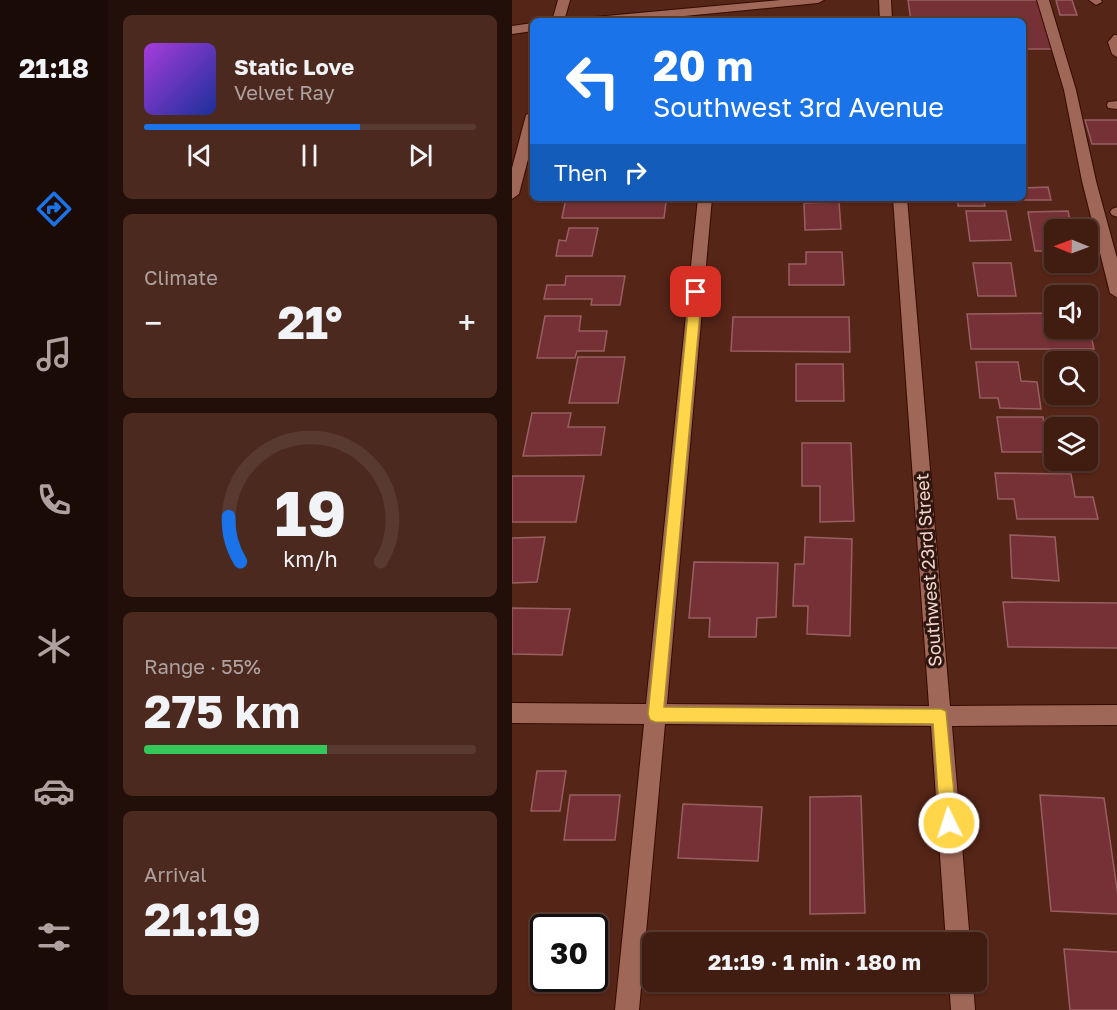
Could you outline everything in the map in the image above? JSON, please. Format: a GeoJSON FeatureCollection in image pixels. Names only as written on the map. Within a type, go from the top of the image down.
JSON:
{"type":"FeatureCollection","features":[{"type":"Feature","properties":{"kind":"street"},"geometry":{"type":"LineString","coordinates":[[559,18],[564,0]]}},
{"type":"Feature","properties":{"kind":"street"},"geometry":{"type":"LineString","coordinates":[[659,18],[723,15],[818,0]]}},
{"type":"Feature","properties":{"kind":"street"},"geometry":{"type":"LineString","coordinates":[[885,0],[886,18]]}},
{"type":"Feature","properties":{"kind":"street"},"geometry":{"type":"LineString","coordinates":[[1043,0],[1070,90],[1089,181],[1118,293]]}},
{"type":"Feature","properties":{"kind":"street"},"geometry":{"type":"LineString","coordinates":[[512,30],[530,27]]}},
{"type":"Feature","properties":{"kind":"street"},"geometry":{"type":"LineString","coordinates":[[1118,38],[1114,42],[1118,54]]}},
{"type":"Feature","properties":{"kind":"street"},"geometry":{"type":"LineString","coordinates":[[512,194],[530,126]]}},
{"type":"Feature","properties":{"kind":"street"},"geometry":{"type":"LineString","coordinates":[[627,1010],[705,201]]}},
{"type":"Feature","properties":{"kind":"street","name":"Southwest 23rd Street"},"geometry":{"type":"LineString","coordinates":[[900,201],[957,932]]}},
{"type":"Feature","properties":{"kind":"street"},"geometry":{"type":"LineString","coordinates":[[512,713],[1118,715]]}},
{"type":"Feature","properties":{"kind":"street"},"geometry":{"type":"LineString","coordinates":[[961,992],[963,1010]]}},
{"type":"Feature","properties":{"kind":"building"},"geometry":{"type":"Polygon","coordinates":[[[908,0],[1038,0],[1052,49],[1026,49],[1026,18],[911,18],[908,0]]]}},
{"type":"Feature","properties":{"kind":"building"},"geometry":{"type":"Polygon","coordinates":[[[1056,0],[1072,0],[1077,15],[1060,15],[1056,0]]]}},
{"type":"Feature","properties":{"kind":"building"},"geometry":{"type":"Polygon","coordinates":[[[1085,120],[1118,120],[1118,144],[1092,144],[1085,120]]]}},
{"type":"Feature","properties":{"kind":"building"},"geometry":{"type":"Polygon","coordinates":[[[1048,187],[1051,200],[1026,200],[1026,188],[1048,187]]]}},
{"type":"Feature","properties":{"kind":"building"},"geometry":{"type":"Polygon","coordinates":[[[565,201],[666,202],[664,218],[562,218],[565,201]]]}},
{"type":"Feature","properties":{"kind":"building"},"geometry":{"type":"Polygon","coordinates":[[[958,201],[996,201],[984,202],[985,206],[958,206],[958,201]]]}},
{"type":"Feature","properties":{"kind":"building"},"geometry":{"type":"Polygon","coordinates":[[[839,202],[841,229],[805,230],[804,203],[839,202]]]}},
{"type":"Feature","properties":{"kind":"building"},"geometry":{"type":"Polygon","coordinates":[[[966,211],[1006,211],[1011,240],[970,241],[966,211]]]}},
{"type":"Feature","properties":{"kind":"building"},"geometry":{"type":"Polygon","coordinates":[[[1068,211],[1070,219],[1044,219],[1044,251],[1035,251],[1028,212],[1068,211]]]}},
{"type":"Feature","properties":{"kind":"building"},"geometry":{"type":"Polygon","coordinates":[[[569,228],[598,228],[592,256],[556,256],[559,240],[566,241],[569,228]]]}},
{"type":"Feature","properties":{"kind":"building"},"geometry":{"type":"Polygon","coordinates":[[[806,252],[842,252],[844,285],[789,285],[789,264],[806,264],[806,252]]]}},
{"type":"Feature","properties":{"kind":"building"},"geometry":{"type":"Polygon","coordinates":[[[973,263],[1011,263],[1016,296],[978,296],[973,263]]]}},
{"type":"Feature","properties":{"kind":"building"},"geometry":{"type":"Polygon","coordinates":[[[566,276],[625,276],[620,305],[591,305],[592,299],[544,299],[547,285],[565,285],[566,276]]]}},
{"type":"Feature","properties":{"kind":"building"},"geometry":{"type":"Polygon","coordinates":[[[1044,313],[1044,339],[1092,339],[1094,349],[971,349],[967,314],[1044,313]]]}},
{"type":"Feature","properties":{"kind":"building"},"geometry":{"type":"Polygon","coordinates":[[[545,316],[581,316],[579,331],[607,331],[604,351],[577,351],[575,358],[537,358],[545,316]]]}},
{"type":"Feature","properties":{"kind":"building"},"geometry":{"type":"Polygon","coordinates":[[[733,317],[849,317],[850,352],[731,351],[733,317]]]}},
{"type":"Feature","properties":{"kind":"building"},"geometry":{"type":"Polygon","coordinates":[[[578,357],[625,357],[618,403],[569,403],[578,357]]]}},
{"type":"Feature","properties":{"kind":"building"},"geometry":{"type":"Polygon","coordinates":[[[976,362],[1018,362],[1021,381],[1037,382],[1041,409],[1000,408],[998,398],[980,398],[976,362]]]}},
{"type":"Feature","properties":{"kind":"building"},"geometry":{"type":"Polygon","coordinates":[[[796,364],[843,364],[844,401],[796,401],[796,364]]]}},
{"type":"Feature","properties":{"kind":"building"},"geometry":{"type":"Polygon","coordinates":[[[532,413],[571,413],[568,427],[605,427],[601,455],[523,456],[532,413]]]}},
{"type":"Feature","properties":{"kind":"building"},"geometry":{"type":"Polygon","coordinates":[[[997,417],[1043,417],[1044,452],[1002,452],[997,417]]]}},
{"type":"Feature","properties":{"kind":"building"},"geometry":{"type":"Polygon","coordinates":[[[802,443],[851,443],[854,521],[820,522],[820,486],[802,486],[802,443]]]}},
{"type":"Feature","properties":{"kind":"building"},"geometry":{"type":"Polygon","coordinates":[[[995,473],[1071,474],[1075,497],[1093,497],[1098,519],[1017,519],[1014,499],[998,499],[995,473]]]}},
{"type":"Feature","properties":{"kind":"building"},"geometry":{"type":"Polygon","coordinates":[[[512,476],[584,476],[576,522],[512,522],[512,476]]]}},
{"type":"Feature","properties":{"kind":"building"},"geometry":{"type":"Polygon","coordinates":[[[1010,535],[1055,537],[1059,581],[1012,578],[1010,535]]]}},
{"type":"Feature","properties":{"kind":"building"},"geometry":{"type":"Polygon","coordinates":[[[545,537],[537,582],[512,583],[512,538],[545,537]]]}},
{"type":"Feature","properties":{"kind":"building"},"geometry":{"type":"Polygon","coordinates":[[[805,537],[852,539],[850,636],[807,634],[808,606],[793,606],[795,564],[804,564],[805,537]]]}},
{"type":"Feature","properties":{"kind":"building"},"geometry":{"type":"Polygon","coordinates":[[[694,562],[778,563],[776,617],[757,618],[756,637],[709,637],[710,618],[689,618],[694,562]]]}},
{"type":"Feature","properties":{"kind":"building"},"geometry":{"type":"Polygon","coordinates":[[[1003,602],[1118,603],[1118,648],[1008,647],[1003,602]]]}},
{"type":"Feature","properties":{"kind":"building"},"geometry":{"type":"Polygon","coordinates":[[[512,608],[570,609],[562,655],[512,654],[512,608]]]}},
{"type":"Feature","properties":{"kind":"building"},"geometry":{"type":"Polygon","coordinates":[[[537,771],[566,771],[560,811],[531,811],[537,771]]]}},
{"type":"Feature","properties":{"kind":"building"},"geometry":{"type":"Polygon","coordinates":[[[570,795],[620,795],[615,840],[564,840],[570,795]]]}},
{"type":"Feature","properties":{"kind":"building"},"geometry":{"type":"Polygon","coordinates":[[[1040,795],[1104,798],[1118,896],[1118,914],[1051,911],[1040,795]]]}},
{"type":"Feature","properties":{"kind":"building"},"geometry":{"type":"Polygon","coordinates":[[[861,796],[865,913],[810,914],[810,797],[861,796]]]}},
{"type":"Feature","properties":{"kind":"building"},"geometry":{"type":"Polygon","coordinates":[[[683,804],[762,807],[758,861],[678,858],[683,804]]]}},
{"type":"Feature","properties":{"kind":"building"},"geometry":{"type":"Polygon","coordinates":[[[1064,949],[1118,952],[1118,1010],[1070,1010],[1064,949]]]}},
{"type":"Feature","properties":{"kind":"route"},"geometry":{"type":"LineString","coordinates":[[696,292],[655,714],[941,716],[949,823]]}}]}
